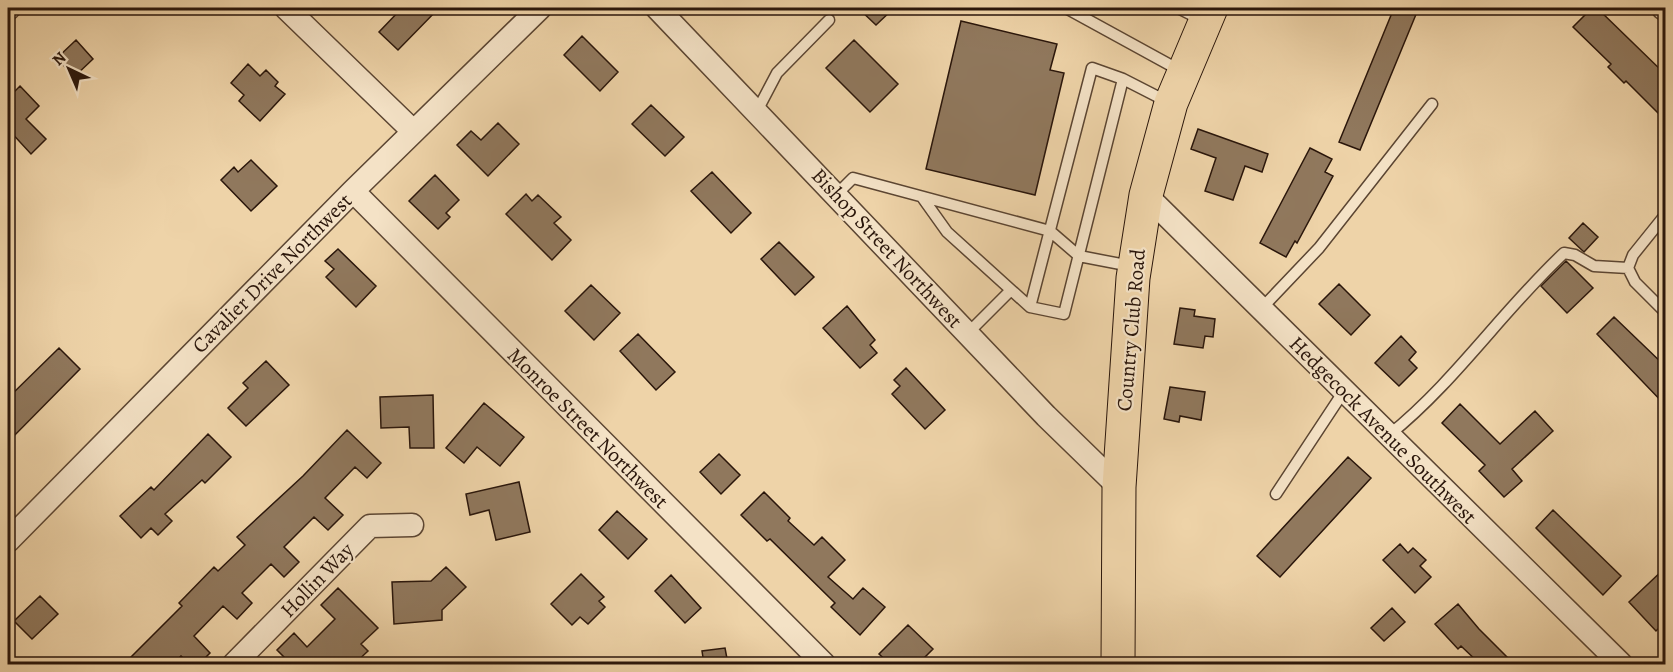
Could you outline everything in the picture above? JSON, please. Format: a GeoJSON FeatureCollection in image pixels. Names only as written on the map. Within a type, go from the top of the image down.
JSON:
{"type":"FeatureCollection","features":[{"type":"Feature","properties":{"kind":"main road","name":"Country Club Road"},"geometry":{"type":"LineString","coordinates":[[1118,664],[1119,487],[1134,267],[1146,195],[1171,103],[1184,72],[1198,12]]}},
{"type":"Feature","properties":{"kind":"street"},"geometry":{"type":"LineString","coordinates":[[286,8],[413,131]]}},
{"type":"Feature","properties":{"kind":"street","name":"Cavalier Drive Northwest"},"geometry":{"type":"LineString","coordinates":[[8,541],[353,191],[540,8]]}},
{"type":"Feature","properties":{"kind":"street","name":"Bishop Street Northwest"},"geometry":{"type":"LineString","coordinates":[[657,8],[837,194],[1046,416],[1119,487]]}},
{"type":"Feature","properties":{"kind":"street","name":"Monroe Street Northwest"},"geometry":{"type":"LineString","coordinates":[[353,191],[824,664]]}},
{"type":"Feature","properties":{"kind":"street","name":"Hedgecock Avenue Southwest"},"geometry":{"type":"LineString","coordinates":[[1146,195],[1621,664]]}},
{"type":"Feature","properties":{"kind":"street","name":"Hollin Way"},"geometry":{"type":"LineString","coordinates":[[234,664],[370,526],[412,525]]}},
{"type":"Feature","properties":{"kind":"lane"},"geometry":{"type":"LineString","coordinates":[[1072,9],[1184,72]]}},
{"type":"Feature","properties":{"kind":"lane"},"geometry":{"type":"LineString","coordinates":[[757,111],[777,73],[829,20]]}},
{"type":"Feature","properties":{"kind":"lane"},"geometry":{"type":"LineString","coordinates":[[1030,307],[1092,68],[1123,79],[1171,103]]}},
{"type":"Feature","properties":{"kind":"lane"},"geometry":{"type":"LineString","coordinates":[[922,197],[947,232],[1030,307],[1064,314],[1123,79]]}},
{"type":"Feature","properties":{"kind":"lane"},"geometry":{"type":"LineString","coordinates":[[1261,309],[1319,248],[1432,104]]}},
{"type":"Feature","properties":{"kind":"lane"},"geometry":{"type":"LineString","coordinates":[[837,194],[853,178],[1050,231],[1079,256],[1134,267]]}},
{"type":"Feature","properties":{"kind":"lane"},"geometry":{"type":"LineString","coordinates":[[1665,214],[1633,255],[1628,268],[1635,282],[1665,313]]}},
{"type":"Feature","properties":{"kind":"lane"},"geometry":{"type":"LineString","coordinates":[[1389,435],[1433,397],[1536,279],[1564,253],[1575,255],[1594,266],[1628,268]]}},
{"type":"Feature","properties":{"kind":"lane"},"geometry":{"type":"LineString","coordinates":[[968,333],[1011,290]]}},
{"type":"Feature","properties":{"kind":"lane"},"geometry":{"type":"LineString","coordinates":[[1276,494],[1344,391]]}},
{"type":"Feature","properties":{"kind":"building"},"geometry":{"type":"Polygon","coordinates":[[[402,8],[439,8],[398,50],[379,32],[402,8]]]}},
{"type":"Feature","properties":{"kind":"building"},"geometry":{"type":"Polygon","coordinates":[[[858,8],[894,8],[876,25],[858,8]]]}},
{"type":"Feature","properties":{"kind":"building"},"geometry":{"type":"Polygon","coordinates":[[[1394,8],[1406,8],[1417,12],[1360,150],[1339,142],[1394,8]]]}},
{"type":"Feature","properties":{"kind":"building"},"geometry":{"type":"Polygon","coordinates":[[[1592,8],[1597,8],[1665,74],[1665,120],[1626,81],[1624,83],[1608,67],[1611,64],[1573,27],[1592,8]]]}},
{"type":"Feature","properties":{"kind":"building"},"geometry":{"type":"Polygon","coordinates":[[[961,21],[1057,44],[1050,70],[1064,73],[1035,195],[926,169],[961,21]]]}},
{"type":"Feature","properties":{"kind":"building"},"geometry":{"type":"Polygon","coordinates":[[[582,36],[618,72],[600,91],[564,55],[582,36]]]}},
{"type":"Feature","properties":{"kind":"building"},"geometry":{"type":"Polygon","coordinates":[[[76,40],[93,59],[74,77],[57,58],[76,40]]]}},
{"type":"Feature","properties":{"kind":"building"},"geometry":{"type":"Polygon","coordinates":[[[854,40],[898,84],[870,112],[826,68],[854,40]]]}},
{"type":"Feature","properties":{"kind":"building"},"geometry":{"type":"Polygon","coordinates":[[[248,64],[260,76],[266,70],[278,82],[275,86],[285,94],[260,121],[239,101],[244,95],[231,83],[248,64]]]}},
{"type":"Feature","properties":{"kind":"building"},"geometry":{"type":"Polygon","coordinates":[[[20,86],[39,106],[26,119],[46,139],[31,154],[8,129],[8,98],[20,86]]]}},
{"type":"Feature","properties":{"kind":"building"},"geometry":{"type":"Polygon","coordinates":[[[651,105],[684,137],[665,156],[632,124],[651,105]]]}},
{"type":"Feature","properties":{"kind":"building"},"geometry":{"type":"Polygon","coordinates":[[[498,123],[519,144],[488,176],[457,145],[471,131],[481,140],[498,123]]]}},
{"type":"Feature","properties":{"kind":"building"},"geometry":{"type":"Polygon","coordinates":[[[1198,129],[1268,154],[1262,172],[1245,166],[1233,200],[1205,191],[1216,158],[1191,149],[1198,129]]]}},
{"type":"Feature","properties":{"kind":"building"},"geometry":{"type":"Polygon","coordinates":[[[1310,148],[1332,159],[1325,172],[1333,176],[1297,243],[1295,241],[1286,257],[1260,243],[1310,148]]]}},
{"type":"Feature","properties":{"kind":"building"},"geometry":{"type":"Polygon","coordinates":[[[251,160],[277,186],[251,211],[221,180],[234,167],[238,172],[251,160]]]}},
{"type":"Feature","properties":{"kind":"building"},"geometry":{"type":"Polygon","coordinates":[[[712,172],[751,213],[731,233],[691,191],[712,172]]]}},
{"type":"Feature","properties":{"kind":"building"},"geometry":{"type":"Polygon","coordinates":[[[435,175],[459,200],[446,213],[450,217],[438,229],[409,201],[435,175]]]}},
{"type":"Feature","properties":{"kind":"building"},"geometry":{"type":"Polygon","coordinates":[[[526,194],[532,201],[538,195],[561,217],[554,223],[571,240],[552,260],[506,214],[526,194]]]}},
{"type":"Feature","properties":{"kind":"building"},"geometry":{"type":"Polygon","coordinates":[[[1583,223],[1598,237],[1584,252],[1569,238],[1583,223]]]}},
{"type":"Feature","properties":{"kind":"building"},"geometry":{"type":"Polygon","coordinates":[[[779,242],[814,277],[795,295],[761,259],[779,242]]]}},
{"type":"Feature","properties":{"kind":"building"},"geometry":{"type":"Polygon","coordinates":[[[338,249],[376,286],[356,307],[326,277],[334,269],[325,261],[338,249]]]}},
{"type":"Feature","properties":{"kind":"building"},"geometry":{"type":"Polygon","coordinates":[[[1566,261],[1593,288],[1567,313],[1541,286],[1566,261]]]}},
{"type":"Feature","properties":{"kind":"building"},"geometry":{"type":"Polygon","coordinates":[[[1339,284],[1370,315],[1351,335],[1319,304],[1339,284]]]}},
{"type":"Feature","properties":{"kind":"building"},"geometry":{"type":"Polygon","coordinates":[[[591,285],[620,313],[594,340],[565,311],[591,285]]]}},
{"type":"Feature","properties":{"kind":"building"},"geometry":{"type":"Polygon","coordinates":[[[847,306],[875,340],[870,345],[877,353],[860,368],[823,328],[847,306]]]}},
{"type":"Feature","properties":{"kind":"building"},"geometry":{"type":"Polygon","coordinates":[[[1180,308],[1195,310],[1194,316],[1215,319],[1213,337],[1205,336],[1203,348],[1174,344],[1180,308]]]}},
{"type":"Feature","properties":{"kind":"building"},"geometry":{"type":"Polygon","coordinates":[[[1614,317],[1665,366],[1665,405],[1597,334],[1614,317]]]}},
{"type":"Feature","properties":{"kind":"building"},"geometry":{"type":"Polygon","coordinates":[[[638,334],[675,372],[656,390],[620,351],[638,334]]]}},
{"type":"Feature","properties":{"kind":"building"},"geometry":{"type":"Polygon","coordinates":[[[1401,336],[1416,352],[1409,360],[1417,368],[1399,386],[1375,363],[1401,336]]]}},
{"type":"Feature","properties":{"kind":"building"},"geometry":{"type":"Polygon","coordinates":[[[59,348],[80,369],[8,442],[8,398],[59,348]]]}},
{"type":"Feature","properties":{"kind":"building"},"geometry":{"type":"Polygon","coordinates":[[[266,361],[289,385],[246,426],[228,408],[248,388],[243,383],[266,361]]]}},
{"type":"Feature","properties":{"kind":"building"},"geometry":{"type":"Polygon","coordinates":[[[906,368],[945,410],[925,429],[892,394],[900,386],[894,380],[906,368]]]}},
{"type":"Feature","properties":{"kind":"building"},"geometry":{"type":"Polygon","coordinates":[[[1170,387],[1205,392],[1201,420],[1180,416],[1179,422],[1164,419],[1170,387]]]}},
{"type":"Feature","properties":{"kind":"building"},"geometry":{"type":"Polygon","coordinates":[[[433,395],[434,448],[410,448],[409,427],[381,428],[380,397],[433,395]]]}},
{"type":"Feature","properties":{"kind":"building"},"geometry":{"type":"Polygon","coordinates":[[[484,403],[524,437],[500,466],[477,447],[464,463],[446,448],[484,403]]]}},
{"type":"Feature","properties":{"kind":"building"},"geometry":{"type":"Polygon","coordinates":[[[1460,404],[1500,444],[1535,411],[1553,431],[1512,469],[1522,481],[1504,497],[1479,471],[1485,465],[1442,423],[1460,404]]]}},
{"type":"Feature","properties":{"kind":"building"},"geometry":{"type":"Polygon","coordinates":[[[347,430],[381,463],[367,478],[355,467],[325,498],[343,515],[328,530],[314,517],[284,547],[299,562],[284,577],[271,564],[242,593],[252,603],[237,619],[223,606],[194,636],[210,653],[199,664],[190,664],[181,656],[172,664],[124,664],[182,606],[179,603],[214,567],[218,571],[245,545],[237,537],[303,476],[347,430]]]}},
{"type":"Feature","properties":{"kind":"building"},"geometry":{"type":"Polygon","coordinates":[[[208,434],[231,457],[205,483],[202,480],[165,514],[172,521],[158,535],[151,528],[141,538],[120,516],[151,487],[154,490],[208,434]]]}},
{"type":"Feature","properties":{"kind":"building"},"geometry":{"type":"Polygon","coordinates":[[[719,454],[740,475],[721,494],[700,472],[719,454]]]}},
{"type":"Feature","properties":{"kind":"building"},"geometry":{"type":"Polygon","coordinates":[[[1348,457],[1371,478],[1280,577],[1257,556],[1348,457]]]}},
{"type":"Feature","properties":{"kind":"building"},"geometry":{"type":"Polygon","coordinates":[[[519,482],[530,532],[496,540],[489,510],[470,515],[466,494],[519,482]]]}},
{"type":"Feature","properties":{"kind":"building"},"geometry":{"type":"Polygon","coordinates":[[[764,492],[790,518],[788,521],[814,545],[822,537],[845,560],[828,577],[853,599],[863,588],[885,607],[860,635],[831,607],[835,603],[770,539],[767,541],[741,515],[764,492]]]}},
{"type":"Feature","properties":{"kind":"building"},"geometry":{"type":"Polygon","coordinates":[[[1553,510],[1621,576],[1603,595],[1536,528],[1553,510]]]}},
{"type":"Feature","properties":{"kind":"building"},"geometry":{"type":"Polygon","coordinates":[[[617,511],[647,539],[628,559],[599,530],[617,511]]]}},
{"type":"Feature","properties":{"kind":"building"},"geometry":{"type":"Polygon","coordinates":[[[1400,544],[1408,553],[1413,548],[1426,560],[1420,566],[1431,577],[1415,593],[1383,560],[1400,544]]]}},
{"type":"Feature","properties":{"kind":"building"},"geometry":{"type":"Polygon","coordinates":[[[446,567],[466,587],[442,610],[442,620],[394,624],[392,582],[431,581],[446,567]]]}},
{"type":"Feature","properties":{"kind":"building"},"geometry":{"type":"Polygon","coordinates":[[[1665,568],[1665,622],[1656,631],[1629,602],[1665,568]]]}},
{"type":"Feature","properties":{"kind":"building"},"geometry":{"type":"Polygon","coordinates":[[[581,574],[604,597],[599,601],[605,607],[588,624],[580,617],[572,625],[551,604],[581,574]]]}},
{"type":"Feature","properties":{"kind":"building"},"geometry":{"type":"Polygon","coordinates":[[[671,575],[701,608],[685,623],[655,591],[671,575]]]}},
{"type":"Feature","properties":{"kind":"building"},"geometry":{"type":"Polygon","coordinates":[[[338,588],[378,628],[361,644],[368,651],[354,664],[291,664],[277,650],[294,633],[307,647],[335,619],[321,605],[338,588]]]}},
{"type":"Feature","properties":{"kind":"building"},"geometry":{"type":"Polygon","coordinates":[[[40,596],[58,614],[32,639],[14,621],[40,596]]]}},
{"type":"Feature","properties":{"kind":"building"},"geometry":{"type":"Polygon","coordinates":[[[1458,604],[1514,664],[1480,664],[1461,646],[1458,649],[1435,624],[1458,604]]]}},
{"type":"Feature","properties":{"kind":"building"},"geometry":{"type":"Polygon","coordinates":[[[1392,608],[1405,622],[1384,641],[1371,628],[1392,608]]]}},
{"type":"Feature","properties":{"kind":"building"},"geometry":{"type":"Polygon","coordinates":[[[908,625],[933,649],[918,664],[890,664],[879,654],[908,625]]]}},
{"type":"Feature","properties":{"kind":"building"},"geometry":{"type":"Polygon","coordinates":[[[725,648],[728,664],[704,664],[702,651],[725,648]]]}}]}
